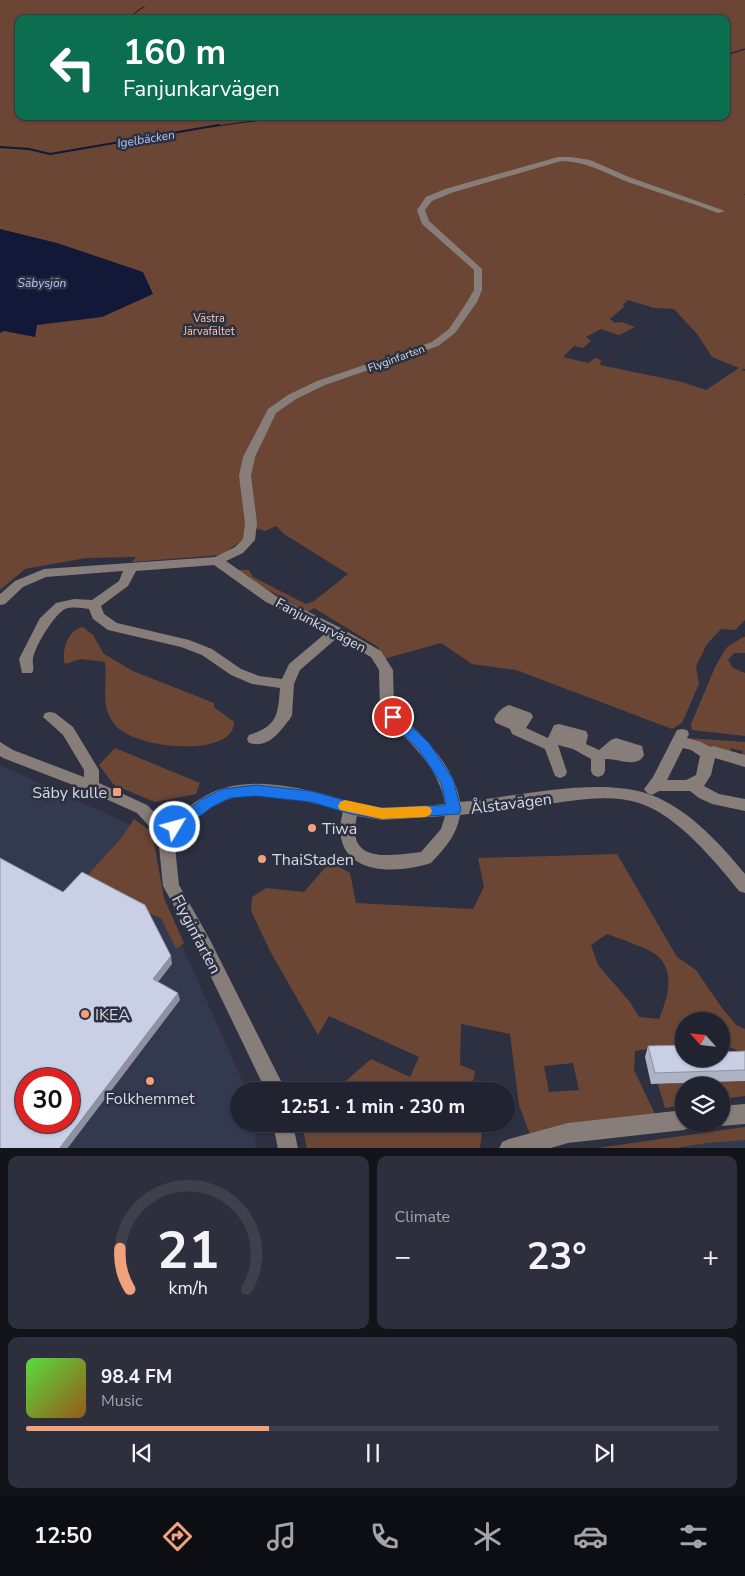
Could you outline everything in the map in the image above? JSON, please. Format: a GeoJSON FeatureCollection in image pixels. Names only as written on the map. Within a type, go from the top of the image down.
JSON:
{"type":"FeatureCollection","features":[{"type":"Feature","properties":{"kind":"street","name":"Flyginfarten"},"geometry":{"type":"LineString","coordinates":[[0,601],[19,584],[44,573],[217,561],[239,550],[249,540],[252,523],[245,476],[249,457],[272,411],[292,397],[321,383],[435,344],[452,331],[472,302],[478,290],[478,269],[425,222],[422,210],[429,199],[483,181],[561,159],[574,158],[587,160],[626,179],[722,211]]}},
{"type":"Feature","properties":{"kind":"street","name":"Fanjunkarvägen"},"geometry":{"type":"LineString","coordinates":[[217,561],[271,599],[336,631],[376,654],[386,670],[387,711],[424,746],[448,782],[454,810]]}},
{"type":"Feature","properties":{"kind":"street"},"geometry":{"type":"LineString","coordinates":[[27,670],[26,659],[45,621],[60,606],[74,603],[94,605],[124,583],[131,567]]}},
{"type":"Feature","properties":{"kind":"street"},"geometry":{"type":"LineString","coordinates":[[94,605],[98,616],[112,627],[184,643],[207,652],[236,672],[257,680],[287,684]]}},
{"type":"Feature","properties":{"kind":"street"},"geometry":{"type":"LineString","coordinates":[[254,739],[268,736],[285,715],[287,684],[294,667],[336,631]]}},
{"type":"Feature","properties":{"kind":"street"},"geometry":{"type":"LineString","coordinates":[[50,717],[68,731],[92,770],[91,786]]}},
{"type":"Feature","properties":{"kind":"street"},"geometry":{"type":"LineString","coordinates":[[519,727],[517,730],[553,742],[578,745],[601,760]]}},
{"type":"Feature","properties":{"kind":"street"},"geometry":{"type":"LineString","coordinates":[[656,785],[683,787],[694,785],[702,779],[709,761],[707,754],[680,737],[656,785],[645,799],[673,816],[698,835],[742,876]]}},
{"type":"Feature","properties":{"kind":"street"},"geometry":{"type":"LineString","coordinates":[[553,742],[560,772]]}},
{"type":"Feature","properties":{"kind":"street"},"geometry":{"type":"LineString","coordinates":[[0,748],[8,754],[91,786],[142,809],[166,834]]}},
{"type":"Feature","properties":{"kind":"street"},"geometry":{"type":"LineString","coordinates":[[707,754],[713,752],[745,761]]}},
{"type":"Feature","properties":{"kind":"street"},"geometry":{"type":"LineString","coordinates":[[694,785],[706,795],[745,805]]}},
{"type":"Feature","properties":{"kind":"street","name":"Ålstavägen"},"geometry":{"type":"LineString","coordinates":[[166,834],[207,803],[228,793],[256,790],[311,796],[351,808],[382,814],[454,810],[600,793],[627,795],[645,799]]}},
{"type":"Feature","properties":{"kind":"street"},"geometry":{"type":"LineString","coordinates":[[351,808],[347,832],[352,850],[364,860],[383,862],[425,858],[438,845],[450,826],[454,810]]}},
{"type":"Feature","properties":{"kind":"street","name":"Flyginfarten"},"geometry":{"type":"LineString","coordinates":[[166,834],[171,886],[203,943],[272,1082]]}},
{"type":"Feature","properties":{"kind":"street"},"geometry":{"type":"LineString","coordinates":[[730,1115],[745,1114]]}},
{"type":"Feature","properties":{"kind":"street"},"geometry":{"type":"LineString","coordinates":[[509,1148],[568,1132],[675,1121]]}},
{"type":"Feature","properties":{"kind":"street"},"geometry":{"type":"LineString","coordinates":[[285,1132],[288,1148]]}},
{"type":"Feature","properties":{"kind":"shaded area"},"geometry":{"type":"Polygon","coordinates":[[[0,765],[140,829],[163,903],[243,1082],[230,1082],[230,1132],[255,1132],[256,1148],[0,1148],[0,765]]]}},
{"type":"Feature","properties":{"kind":"shaded area"},"geometry":{"type":"Polygon","coordinates":[[[745,1131],[745,1148],[617,1148],[745,1131]]]}},
{"type":"Feature","properties":{"kind":"green space","name":"Västra Järvafältet"},"geometry":{"type":"Polygon","coordinates":[[[0,0],[745,0],[745,194],[743,195],[745,195],[745,369],[741,369],[745,371],[745,620],[735,630],[721,629],[707,644],[696,666],[699,684],[682,723],[672,729],[516,670],[472,664],[441,643],[384,659],[378,647],[314,608],[308,612],[245,577],[237,570],[249,570],[253,577],[306,604],[314,601],[348,574],[284,534],[276,526],[265,531],[255,528],[244,539],[221,555],[132,562],[136,557],[86,558],[25,569],[0,590],[0,0]],[[628,300],[623,305],[624,307],[610,319],[615,323],[622,322],[635,327],[619,335],[601,329],[586,337],[591,341],[583,348],[574,346],[563,357],[589,363],[595,358],[601,360],[600,365],[682,382],[706,390],[739,368],[712,357],[698,335],[674,309],[654,308],[628,300]]]}},
{"type":"Feature","properties":{"kind":"green space"},"geometry":{"type":"Polygon","coordinates":[[[83,627],[93,635],[104,654],[133,671],[214,703],[214,707],[234,722],[230,733],[219,741],[202,745],[182,746],[162,745],[126,734],[115,725],[107,710],[105,662],[81,659],[65,664],[64,653],[67,641],[73,632],[83,627]]]}},
{"type":"Feature","properties":{"kind":"green space"},"geometry":{"type":"Polygon","coordinates":[[[745,637],[745,653],[734,653],[728,660],[733,668],[745,673],[745,736],[692,730],[691,724],[716,665],[726,648],[745,637]]]}},
{"type":"Feature","properties":{"kind":"green space"},"geometry":{"type":"Polygon","coordinates":[[[688,738],[745,742],[745,755],[742,755],[743,751],[731,748],[729,754],[688,742],[688,738]]]}},
{"type":"Feature","properties":{"kind":"green space"},"geometry":{"type":"Polygon","coordinates":[[[115,748],[200,783],[196,794],[155,802],[114,785],[99,765],[115,748]]]}},
{"type":"Feature","properties":{"kind":"green space"},"geometry":{"type":"Polygon","coordinates":[[[134,819],[152,832],[164,898],[184,943],[176,949],[161,918],[84,879],[123,836],[134,819]]]}},
{"type":"Feature","properties":{"kind":"green space"},"geometry":{"type":"Polygon","coordinates":[[[617,854],[677,957],[696,970],[725,1012],[675,1012],[675,1044],[635,1051],[634,1070],[656,1116],[531,1137],[519,1105],[510,1034],[461,1024],[460,1065],[475,1071],[473,1082],[343,1082],[371,1059],[410,1077],[419,1057],[329,1016],[318,1035],[270,951],[251,911],[252,897],[266,888],[304,892],[330,862],[350,873],[356,903],[473,909],[484,887],[478,858],[617,854]],[[607,934],[591,945],[598,965],[630,1002],[639,1017],[659,1019],[667,995],[667,971],[664,963],[658,956],[634,944],[607,934]],[[573,1063],[544,1066],[549,1092],[579,1090],[573,1063]]]}},
{"type":"Feature","properties":{"kind":"green space"},"geometry":{"type":"Polygon","coordinates":[[[730,1018],[736,1025],[745,1029],[745,1054],[730,1047],[730,1018]]]}},
{"type":"Feature","properties":{"kind":"green space"},"geometry":{"type":"Polygon","coordinates":[[[730,1081],[745,1081],[745,1096],[730,1098],[730,1081]]]}},
{"type":"Feature","properties":{"kind":"green space"},"geometry":{"type":"Polygon","coordinates":[[[675,1083],[675,1106],[665,1108],[658,1084],[675,1083]]]}},
{"type":"Feature","properties":{"kind":"green space"},"geometry":{"type":"Polygon","coordinates":[[[745,1127],[745,1140],[675,1148],[597,1148],[710,1132],[730,1132],[730,1129],[745,1127]]]}},
{"type":"Feature","properties":{"kind":"green space"},"geometry":{"type":"Polygon","coordinates":[[[304,1132],[482,1132],[480,1148],[307,1148],[304,1132]]]}},
{"type":"Feature","properties":{"kind":"water","name":"Säbysjön"},"geometry":{"type":"Polygon","coordinates":[[[0,229],[57,243],[143,272],[153,294],[102,317],[37,325],[35,337],[4,331],[0,333],[0,229]]]}},
{"type":"Feature","properties":{"kind":"building","name":"IKEA"},"geometry":{"type":"Polygon","coordinates":[[[0,858],[63,892],[82,872],[145,905],[171,956],[153,979],[178,993],[80,1121],[80,1068],[15,1068],[15,1133],[71,1133],[60,1148],[0,1148],[0,858]]]}},
{"type":"Feature","properties":{"kind":"building"},"geometry":{"type":"Polygon","coordinates":[[[675,1045],[675,1068],[730,1068],[730,1052],[745,1051],[745,1070],[655,1073],[648,1046],[675,1045]]]}},
{"type":"Feature","properties":{"kind":"waterway"},"geometry":{"type":"LineString","coordinates":[[134,15],[144,7]]}},
{"type":"Feature","properties":{"kind":"waterway","name":"Igelbäcken"},"geometry":{"type":"LineString","coordinates":[[730,54],[745,49]]}},
{"type":"Feature","properties":{"kind":"waterway","name":"Igelbäcken"},"geometry":{"type":"LineString","coordinates":[[209,127],[261,120]]}},
{"type":"Feature","properties":{"kind":"waterway","name":"Igelbäcken"},"geometry":{"type":"LineString","coordinates":[[0,147],[29,149],[50,154],[219,125]]}},
{"type":"Feature","properties":{"kind":"slow traffic"},"geometry":{"type":"LineString","coordinates":[[345,806],[382,814],[425,811]]}},
{"type":"Feature","properties":{"kind":"place","name":"Säby kulle"},"geometry":{"type":"Point","coordinates":[117,792]}},
{"type":"Feature","properties":{"kind":"place","name":"Tiwa"},"geometry":{"type":"Point","coordinates":[312,828]}},
{"type":"Feature","properties":{"kind":"place","name":"ThaiStaden"},"geometry":{"type":"Point","coordinates":[262,859]}},
{"type":"Feature","properties":{"kind":"place","name":"IKEA"},"geometry":{"type":"Point","coordinates":[85,1014]}},
{"type":"Feature","properties":{"kind":"place","name":"Folkhemmet"},"geometry":{"type":"Point","coordinates":[150,1081]}},
{"type":"Feature","properties":{"kind":"route"},"geometry":{"type":"LineString","coordinates":[[175,827],[207,803],[228,793],[256,790],[311,796],[351,808],[382,814],[454,810],[448,782],[424,746],[393,717]]}}]}
